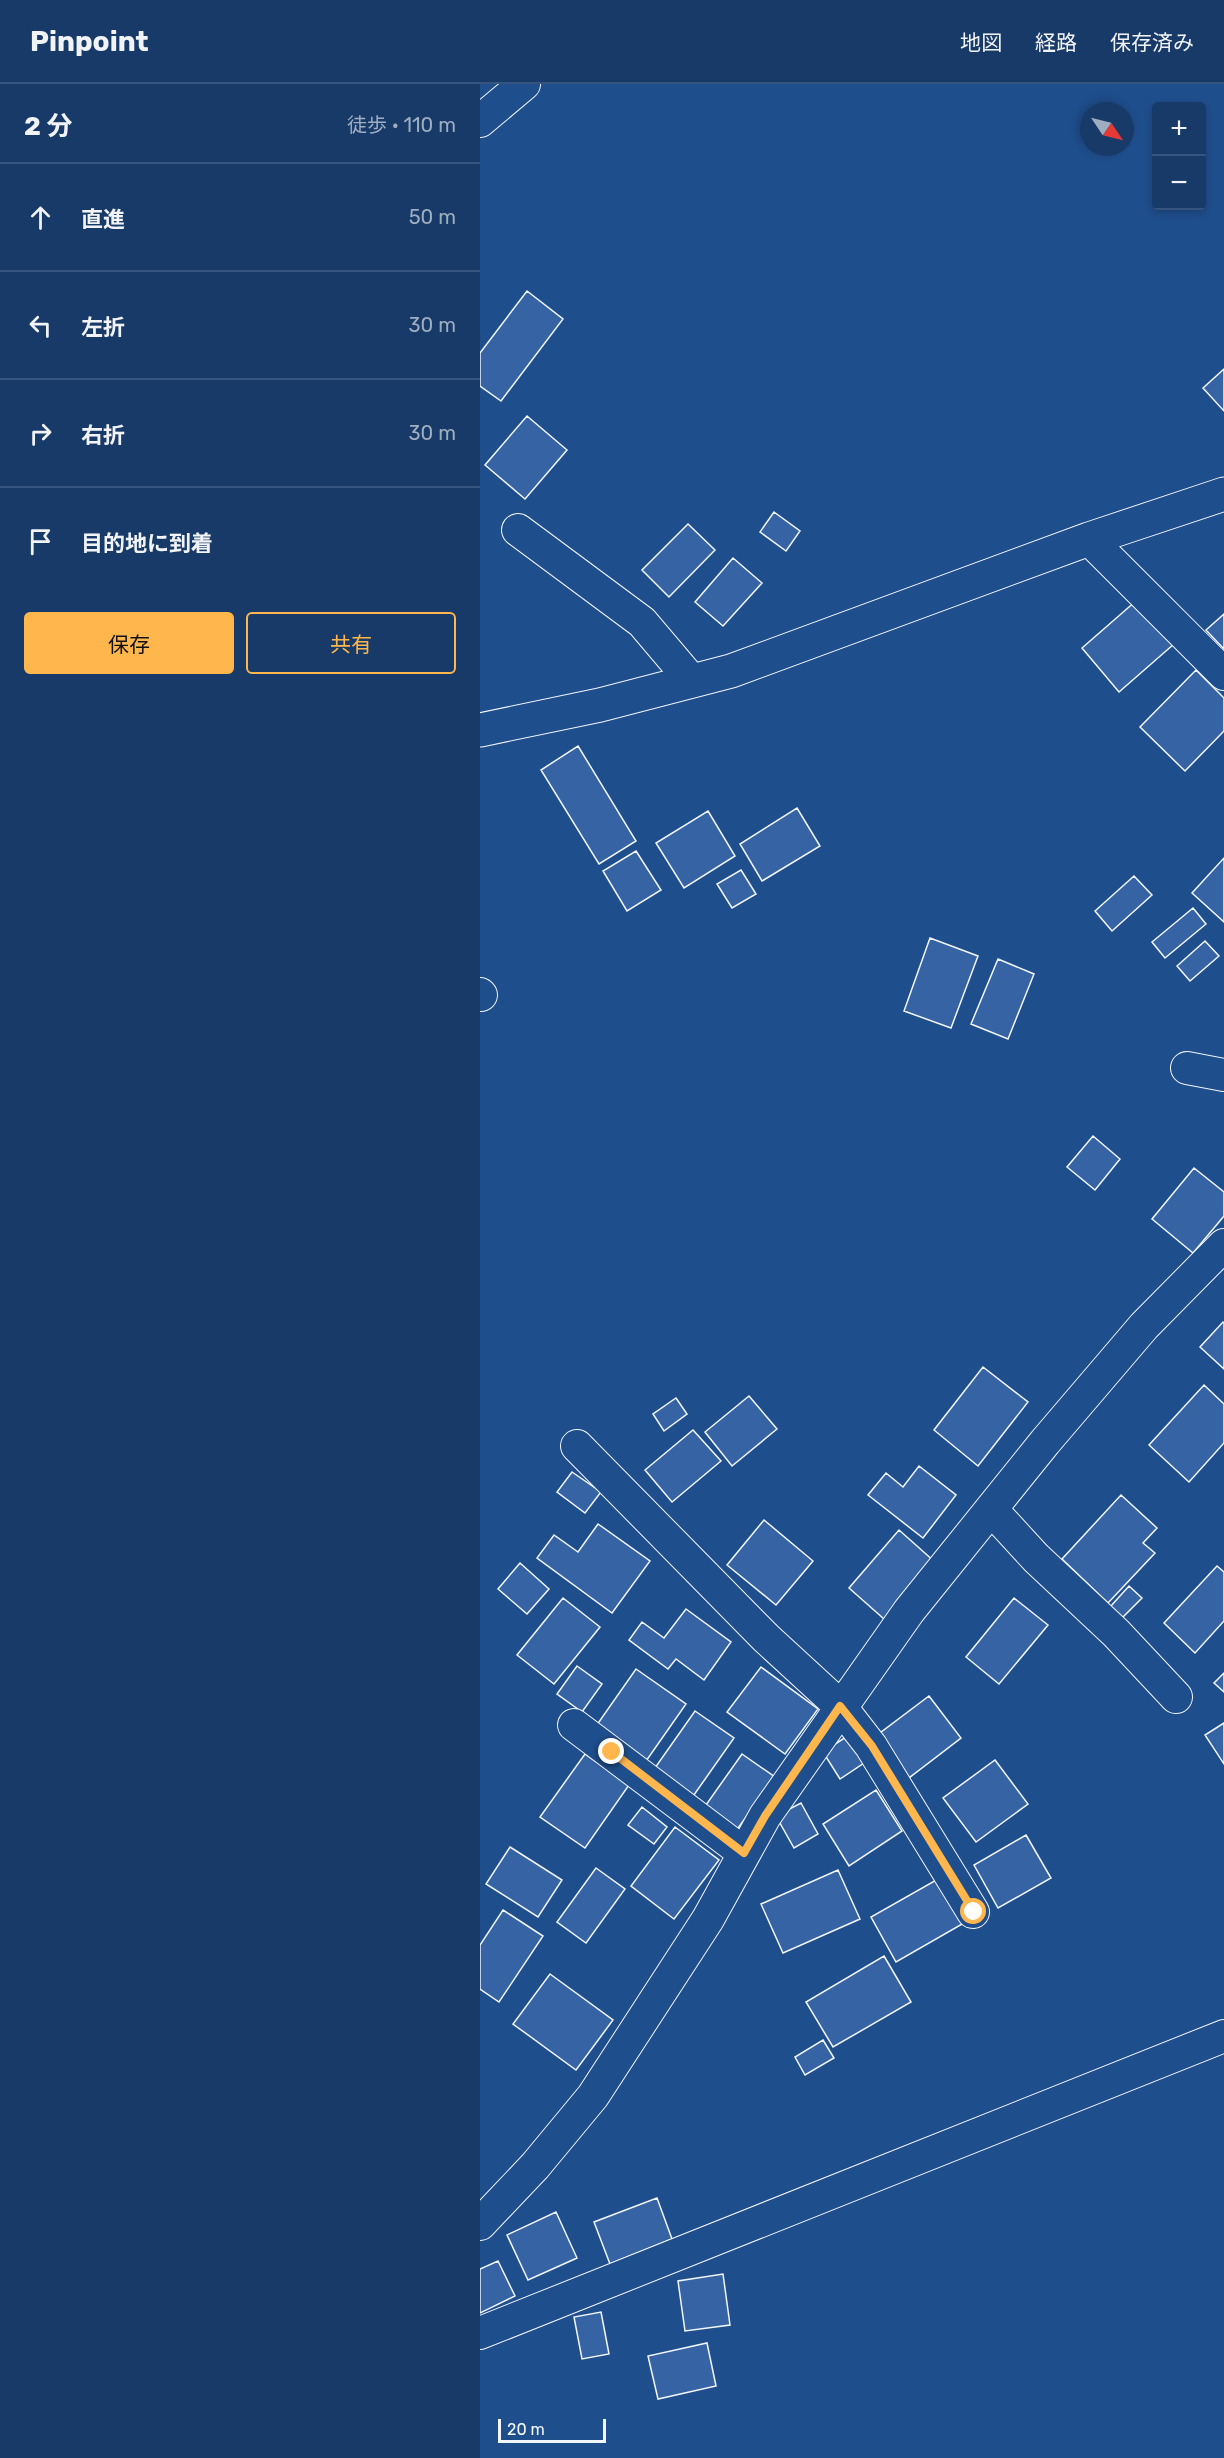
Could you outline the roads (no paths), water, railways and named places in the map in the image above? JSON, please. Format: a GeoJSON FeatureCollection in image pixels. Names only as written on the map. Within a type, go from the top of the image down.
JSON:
{"type":"FeatureCollection","features":[{"type":"Feature","properties":{"kind":"street"},"geometry":{"type":"LineString","coordinates":[[480,121],[524,84]]}},
{"type":"Feature","properties":{"kind":"street"},"geometry":{"type":"LineString","coordinates":[[480,730],[600,705],[731,671],[1089,539],[1220,502]]}},
{"type":"Feature","properties":{"kind":"street"},"geometry":{"type":"LineString","coordinates":[[518,530],[642,622],[692,681]]}},
{"type":"Feature","properties":{"kind":"street"},"geometry":{"type":"LineString","coordinates":[[1089,539],[1224,674]]}},
{"type":"Feature","properties":{"kind":"street"},"geometry":{"type":"LineString","coordinates":[[1187,1068],[1224,1076]]}},
{"type":"Feature","properties":{"kind":"street"},"geometry":{"type":"LineString","coordinates":[[480,2224],[535,2166],[593,2096],[708,1919],[765,1816],[840,1706],[909,1611],[1144,1326],[1224,1245]]}},
{"type":"Feature","properties":{"kind":"street"},"geometry":{"type":"LineString","coordinates":[[577,1446],[766,1638],[840,1706],[872,1746],[974,1912]]}},
{"type":"Feature","properties":{"kind":"street"},"geometry":{"type":"LineString","coordinates":[[991,1509],[1036,1558],[1116,1633],[1176,1697]]}},
{"type":"Feature","properties":{"kind":"street"},"geometry":{"type":"LineString","coordinates":[[574,1725],[744,1853]]}},
{"type":"Feature","properties":{"kind":"street"},"geometry":{"type":"LineString","coordinates":[[480,2333],[1224,2036]]}}]}
